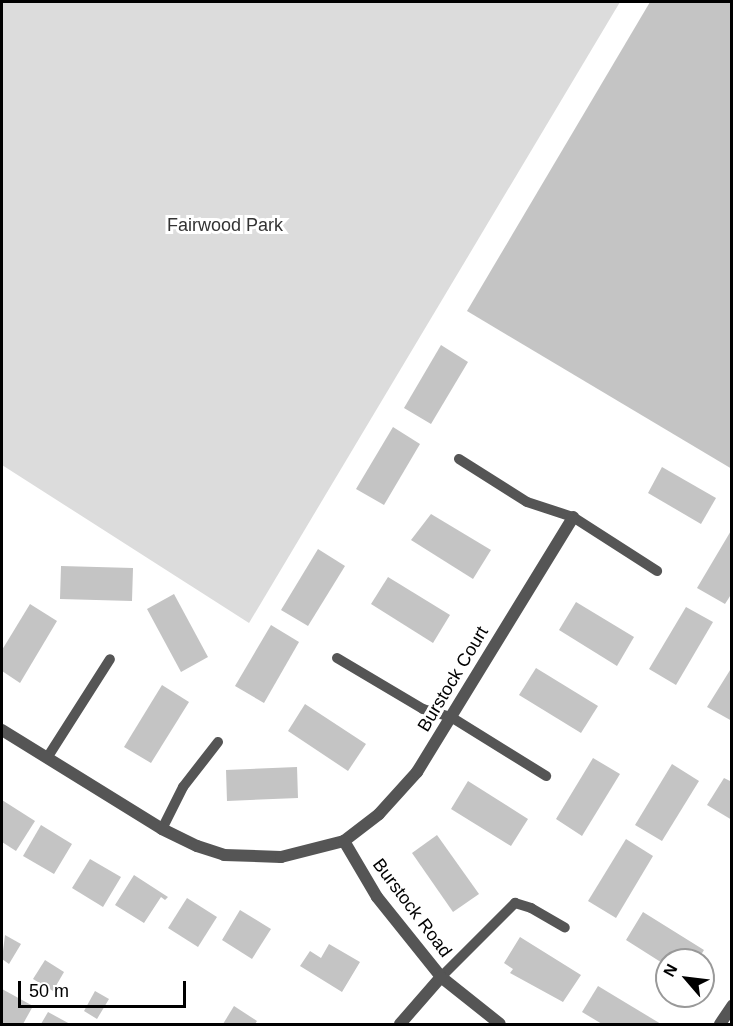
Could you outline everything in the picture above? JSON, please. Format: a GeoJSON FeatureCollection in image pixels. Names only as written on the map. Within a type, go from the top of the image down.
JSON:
{"type":"FeatureCollection","features":[{"type":"Feature","properties":{"kind":"street","name":"Burstock Court"},"geometry":{"type":"LineString","coordinates":[[344,841],[400,793],[451,717],[573,518]]}},
{"type":"Feature","properties":{"kind":"street"},"geometry":{"type":"LineString","coordinates":[[2,730],[162,829],[215,852],[254,858],[282,857],[344,841]]}},
{"type":"Feature","properties":{"kind":"street","name":"Burstock Road"},"geometry":{"type":"LineString","coordinates":[[344,841],[376,897],[441,977],[500,1024]]}},
{"type":"Feature","properties":{"kind":"street"},"geometry":{"type":"LineString","coordinates":[[400,1024],[441,977]]}},
{"type":"Feature","properties":{"kind":"street"},"geometry":{"type":"LineString","coordinates":[[720,1024],[732,1005]]}},
{"type":"Feature","properties":{"kind":"lane"},"geometry":{"type":"LineString","coordinates":[[459,459],[527,502],[573,518],[657,571]]}},
{"type":"Feature","properties":{"kind":"lane"},"geometry":{"type":"LineString","coordinates":[[337,658],[423,709],[451,717],[546,776]]}},
{"type":"Feature","properties":{"kind":"lane"},"geometry":{"type":"LineString","coordinates":[[47,758],[110,660]]}},
{"type":"Feature","properties":{"kind":"lane"},"geometry":{"type":"LineString","coordinates":[[162,829],[183,787],[218,742]]}},
{"type":"Feature","properties":{"kind":"lane"},"geometry":{"type":"LineString","coordinates":[[441,977],[515,903],[531,908],[565,928]]}},
{"type":"Feature","properties":{"kind":"green space","name":"Fairwood Park"},"geometry":{"type":"Polygon","coordinates":[[[2,2],[620,2],[249,623],[2,465],[2,2]]]}},
{"type":"Feature","properties":{"kind":"building"},"geometry":{"type":"Polygon","coordinates":[[[650,2],[732,2],[732,469],[467,311],[650,2]]]}},
{"type":"Feature","properties":{"kind":"building"},"geometry":{"type":"Polygon","coordinates":[[[441,345],[468,362],[431,424],[404,408],[441,345]]]}},
{"type":"Feature","properties":{"kind":"building"},"geometry":{"type":"Polygon","coordinates":[[[393,427],[420,444],[384,505],[356,489],[393,427]]]}},
{"type":"Feature","properties":{"kind":"building"},"geometry":{"type":"Polygon","coordinates":[[[662,467],[716,498],[701,524],[648,493],[662,467]]]}},
{"type":"Feature","properties":{"kind":"building"},"geometry":{"type":"Polygon","coordinates":[[[431,514],[491,550],[473,579],[411,540],[431,514]]]}},
{"type":"Feature","properties":{"kind":"building"},"geometry":{"type":"Polygon","coordinates":[[[732,529],[732,593],[725,604],[697,588],[732,529]]]}},
{"type":"Feature","properties":{"kind":"building"},"geometry":{"type":"Polygon","coordinates":[[[318,549],[345,566],[308,626],[281,610],[318,549]]]}},
{"type":"Feature","properties":{"kind":"building"},"geometry":{"type":"Polygon","coordinates":[[[61,566],[133,568],[132,601],[60,599],[61,566]]]}},
{"type":"Feature","properties":{"kind":"building"},"geometry":{"type":"Polygon","coordinates":[[[388,577],[450,615],[433,643],[371,604],[388,577]]]}},
{"type":"Feature","properties":{"kind":"building"},"geometry":{"type":"Polygon","coordinates":[[[174,594],[208,657],[181,672],[147,609],[174,594]]]}},
{"type":"Feature","properties":{"kind":"building"},"geometry":{"type":"Polygon","coordinates":[[[576,602],[634,637],[617,666],[559,630],[576,602]]]}},
{"type":"Feature","properties":{"kind":"building"},"geometry":{"type":"Polygon","coordinates":[[[30,604],[57,621],[20,683],[2,671],[2,650],[30,604]]]}},
{"type":"Feature","properties":{"kind":"building"},"geometry":{"type":"Polygon","coordinates":[[[686,607],[713,622],[676,685],[649,669],[686,607]]]}},
{"type":"Feature","properties":{"kind":"building"},"geometry":{"type":"Polygon","coordinates":[[[271,625],[299,642],[264,703],[235,686],[271,625]]]}},
{"type":"Feature","properties":{"kind":"building"},"geometry":{"type":"Polygon","coordinates":[[[732,667],[732,721],[707,707],[732,667]]]}},
{"type":"Feature","properties":{"kind":"building"},"geometry":{"type":"Polygon","coordinates":[[[536,668],[598,706],[581,733],[519,695],[536,668]]]}},
{"type":"Feature","properties":{"kind":"building"},"geometry":{"type":"Polygon","coordinates":[[[162,685],[189,702],[151,763],[124,747],[162,685]]]}},
{"type":"Feature","properties":{"kind":"building"},"geometry":{"type":"Polygon","coordinates":[[[305,704],[366,744],[348,771],[288,731],[305,704]]]}},
{"type":"Feature","properties":{"kind":"building"},"geometry":{"type":"Polygon","coordinates":[[[593,758],[620,774],[582,836],[556,819],[593,758]]]}},
{"type":"Feature","properties":{"kind":"building"},"geometry":{"type":"Polygon","coordinates":[[[672,764],[699,781],[662,841],[635,825],[672,764]]]}},
{"type":"Feature","properties":{"kind":"building"},"geometry":{"type":"Polygon","coordinates":[[[297,767],[298,798],[227,801],[226,770],[297,767]]]}},
{"type":"Feature","properties":{"kind":"building"},"geometry":{"type":"Polygon","coordinates":[[[724,778],[732,782],[732,820],[707,805],[724,778]]]}},
{"type":"Feature","properties":{"kind":"building"},"geometry":{"type":"Polygon","coordinates":[[[468,781],[528,819],[511,846],[451,809],[468,781]]]}},
{"type":"Feature","properties":{"kind":"building"},"geometry":{"type":"Polygon","coordinates":[[[2,800],[35,821],[16,851],[2,842],[2,800]]]}},
{"type":"Feature","properties":{"kind":"building"},"geometry":{"type":"Polygon","coordinates":[[[41,825],[72,844],[54,874],[23,856],[41,825]]]}},
{"type":"Feature","properties":{"kind":"building"},"geometry":{"type":"Polygon","coordinates":[[[437,835],[479,894],[453,912],[412,853],[437,835]]]}},
{"type":"Feature","properties":{"kind":"building"},"geometry":{"type":"Polygon","coordinates":[[[626,839],[653,856],[616,918],[588,901],[626,839]]]}},
{"type":"Feature","properties":{"kind":"building"},"geometry":{"type":"Polygon","coordinates":[[[90,859],[121,877],[103,907],[72,888],[90,859]]]}},
{"type":"Feature","properties":{"kind":"building"},"geometry":{"type":"Polygon","coordinates":[[[134,875],[168,897],[165,900],[161,897],[144,923],[115,905],[134,875]]]}},
{"type":"Feature","properties":{"kind":"building"},"geometry":{"type":"Polygon","coordinates":[[[187,898],[217,917],[198,947],[168,928],[187,898]]]}},
{"type":"Feature","properties":{"kind":"building"},"geometry":{"type":"Polygon","coordinates":[[[240,910],[271,929],[252,959],[222,940],[240,910]]]}},
{"type":"Feature","properties":{"kind":"building"},"geometry":{"type":"Polygon","coordinates":[[[643,912],[701,948],[655,948],[655,958],[626,940],[643,912]]]}},
{"type":"Feature","properties":{"kind":"building"},"geometry":{"type":"Polygon","coordinates":[[[5,935],[21,944],[9,964],[2,959],[5,935]]]}},
{"type":"Feature","properties":{"kind":"building"},"geometry":{"type":"Polygon","coordinates":[[[520,937],[581,975],[563,1002],[510,973],[513,969],[504,963],[520,937]]]}},
{"type":"Feature","properties":{"kind":"building"},"geometry":{"type":"Polygon","coordinates":[[[329,944],[360,962],[342,992],[300,966],[310,951],[321,958],[329,944]]]}},
{"type":"Feature","properties":{"kind":"building"},"geometry":{"type":"Polygon","coordinates":[[[45,960],[64,972],[53,991],[33,979],[45,960]]]}},
{"type":"Feature","properties":{"kind":"building"},"geometry":{"type":"Polygon","coordinates":[[[598,986],[661,1024],[602,1024],[582,1012],[598,986]]]}},
{"type":"Feature","properties":{"kind":"building"},"geometry":{"type":"Polygon","coordinates":[[[2,989],[33,1006],[23,1024],[2,1023],[2,989]]]}},
{"type":"Feature","properties":{"kind":"building"},"geometry":{"type":"Polygon","coordinates":[[[95,991],[109,999],[97,1019],[84,1011],[95,991]]]}},
{"type":"Feature","properties":{"kind":"building"},"geometry":{"type":"Polygon","coordinates":[[[234,1006],[257,1021],[255,1024],[223,1024],[234,1006]]]}},
{"type":"Feature","properties":{"kind":"building"},"geometry":{"type":"Polygon","coordinates":[[[48,1012],[70,1024],[41,1024],[48,1012]]]}}]}
